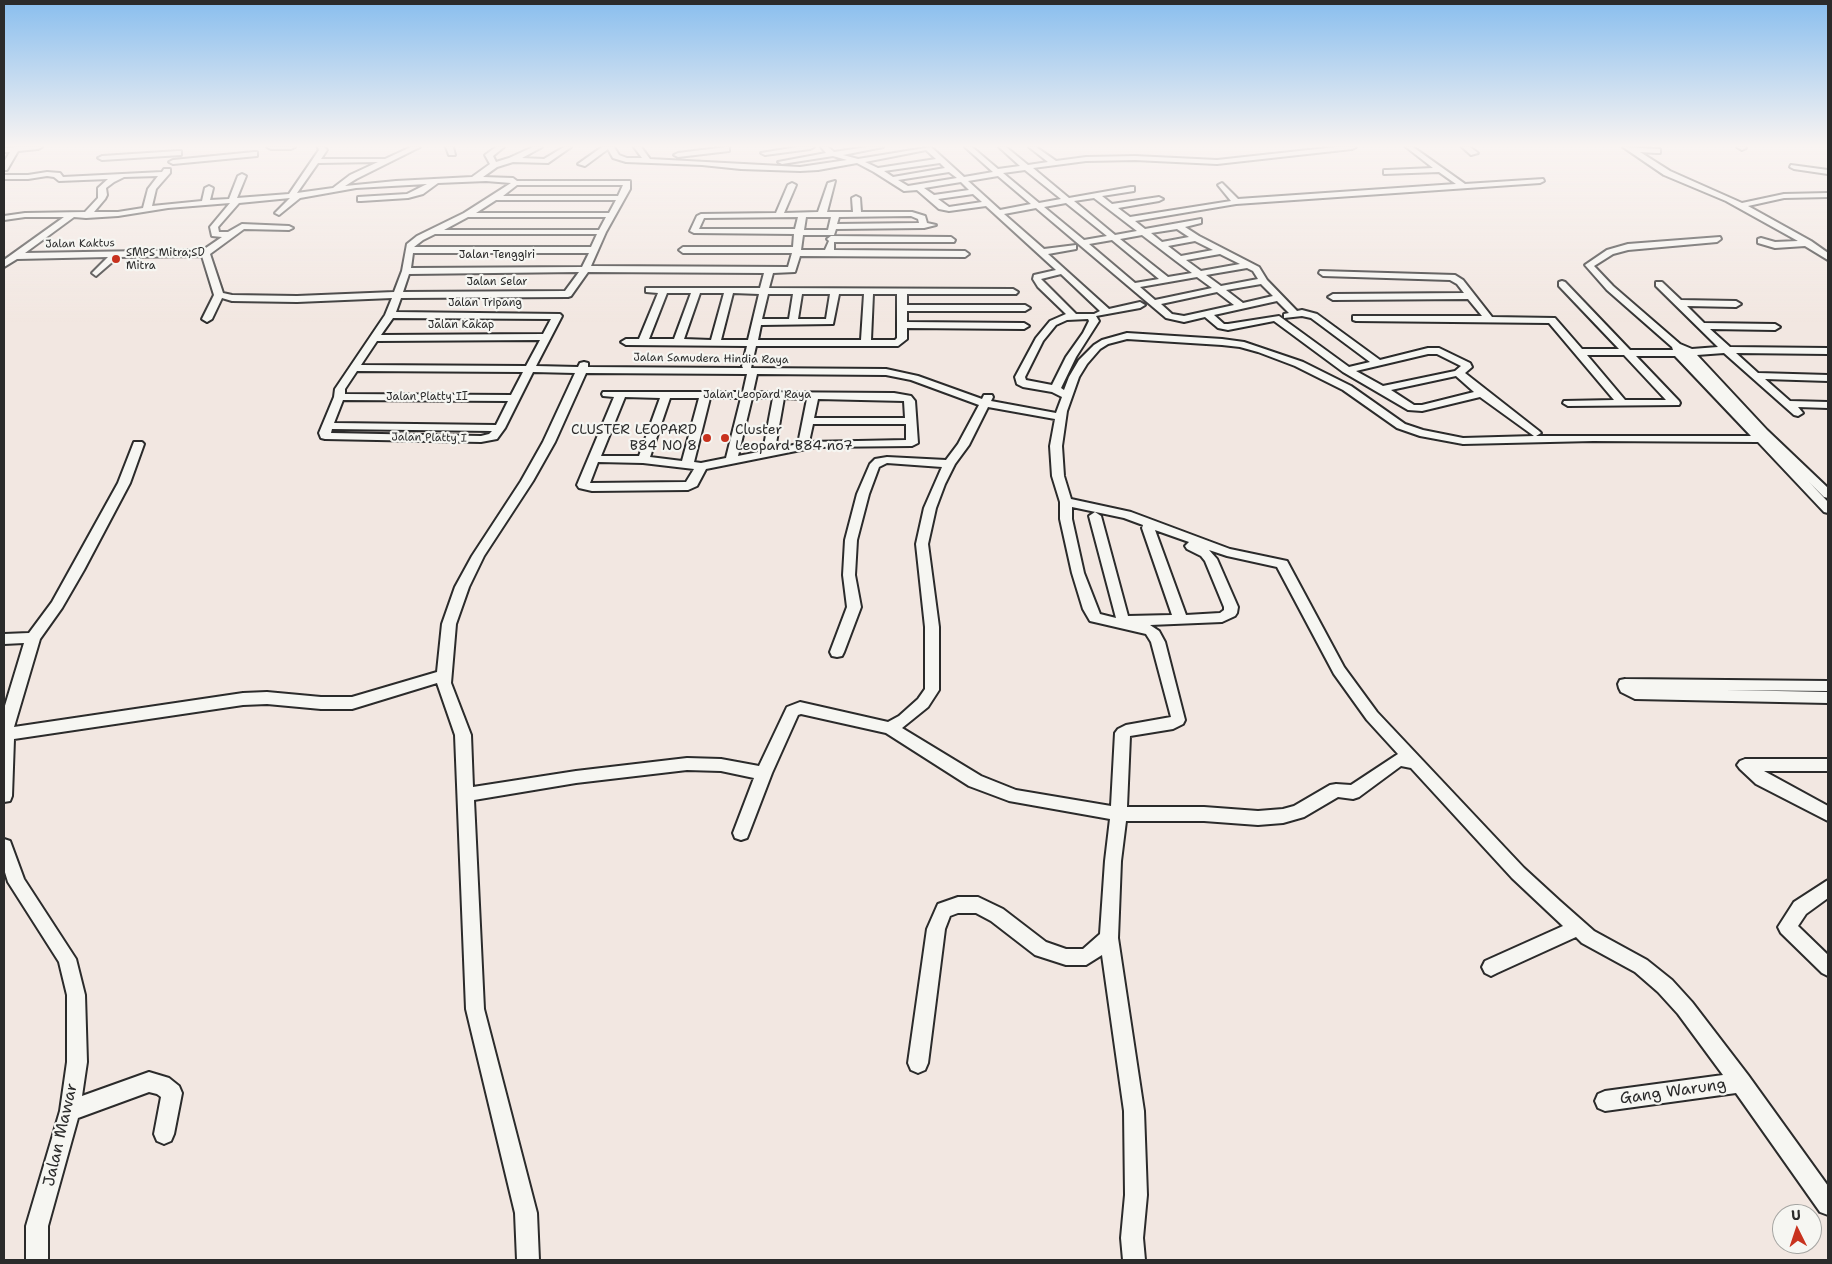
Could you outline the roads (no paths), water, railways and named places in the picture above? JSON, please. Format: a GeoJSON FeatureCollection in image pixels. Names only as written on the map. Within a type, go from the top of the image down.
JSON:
{"type":"FeatureCollection","features":[{"type":"Feature","properties":{"kind":"street"},"geometry":{"type":"LineString","coordinates":[[86,216],[95,206]]}},
{"type":"Feature","properties":{"kind":"street"},"geometry":{"type":"LineString","coordinates":[[147,210],[148,206]]}},
{"type":"Feature","properties":{"kind":"street"},"geometry":{"type":"LineString","coordinates":[[4,218],[25,215],[86,216],[118,214],[180,206]]}},
{"type":"Feature","properties":{"kind":"street"},"geometry":{"type":"LineString","coordinates":[[229,235],[215,234],[214,227],[230,206]]}},
{"type":"Feature","properties":{"kind":"street"},"geometry":{"type":"LineString","coordinates":[[279,213],[285,206]]}},
{"type":"Feature","properties":{"kind":"street"},"geometry":{"type":"LineString","coordinates":[[480,206],[467,215],[414,242],[409,250],[406,269],[390,315],[340,389],[339,397],[328,426],[500,428],[616,206]]}},
{"type":"Feature","properties":{"kind":"street"},"geometry":{"type":"LineString","coordinates":[[779,215],[783,206]]}},
{"type":"Feature","properties":{"kind":"street"},"geometry":{"type":"LineString","coordinates":[[822,214],[825,206]]}},
{"type":"Feature","properties":{"kind":"street"},"geometry":{"type":"LineString","coordinates":[[856,206],[857,214]]}},
{"type":"Feature","properties":{"kind":"street"},"geometry":{"type":"LineString","coordinates":[[941,206],[949,209],[969,206]]}},
{"type":"Feature","properties":{"kind":"street"},"geometry":{"type":"LineString","coordinates":[[993,206],[1107,312]]}},
{"type":"Feature","properties":{"kind":"street"},"geometry":{"type":"LineString","coordinates":[[1000,212],[1033,206],[1077,245],[1117,285]]}},
{"type":"Feature","properties":{"kind":"street"},"geometry":{"type":"LineString","coordinates":[[1075,206],[1167,281]]}},
{"type":"Feature","properties":{"kind":"street"},"geometry":{"type":"LineString","coordinates":[[1111,207],[1117,206]]}},
{"type":"Feature","properties":{"kind":"street"},"geometry":{"type":"LineString","coordinates":[[1128,220],[1212,206]]}},
{"type":"Feature","properties":{"kind":"street"},"geometry":{"type":"LineString","coordinates":[[1742,206],[1808,243],[1828,257]]}},
{"type":"Feature","properties":{"kind":"street"},"geometry":{"type":"LineString","coordinates":[[1111,207],[1241,306]]}},
{"type":"Feature","properties":{"kind":"street"},"geometry":{"type":"LineString","coordinates":[[829,253],[836,214]]}},
{"type":"Feature","properties":{"kind":"street"},"geometry":{"type":"LineString","coordinates":[[680,270],[689,240],[702,215],[912,214],[922,218],[928,226],[832,233]]}},
{"type":"Feature","properties":{"kind":"street"},"geometry":{"type":"LineString","coordinates":[[467,215],[611,215]]}},
{"type":"Feature","properties":{"kind":"street"},"geometry":{"type":"LineString","coordinates":[[796,252],[803,215]]}},
{"type":"Feature","properties":{"kind":"street"},"geometry":{"type":"LineString","coordinates":[[4,264],[71,216]]}},
{"type":"Feature","properties":{"kind":"street"},"geometry":{"type":"LineString","coordinates":[[1043,252],[1198,222]]}},
{"type":"Feature","properties":{"kind":"street"},"geometry":{"type":"LineString","coordinates":[[207,319],[220,295],[205,252],[242,226],[289,228]]}},
{"type":"Feature","properties":{"kind":"street"},"geometry":{"type":"LineString","coordinates":[[1178,226],[1196,238],[1258,271],[1263,281],[1295,314]]}},
{"type":"Feature","properties":{"kind":"street"},"geometry":{"type":"LineString","coordinates":[[431,232],[602,232]]}},
{"type":"Feature","properties":{"kind":"street"},"geometry":{"type":"LineString","coordinates":[[498,250],[510,232]]}},
{"type":"Feature","properties":{"kind":"street"},"geometry":{"type":"LineString","coordinates":[[534,250],[545,232]]}},
{"type":"Feature","properties":{"kind":"street"},"geometry":{"type":"LineString","coordinates":[[689,240],[800,232],[951,240]]}},
{"type":"Feature","properties":{"kind":"street"},"geometry":{"type":"LineString","coordinates":[[1162,245],[1196,238]]}},
{"type":"Feature","properties":{"kind":"street"},"geometry":{"type":"LineString","coordinates":[[1717,239],[1628,247],[1610,252],[1589,265],[1610,288],[1681,350],[1828,509]]}},
{"type":"Feature","properties":{"kind":"street"},"geometry":{"type":"LineString","coordinates":[[689,240],[796,252],[965,254]]}},
{"type":"Feature","properties":{"kind":"street"},"geometry":{"type":"LineString","coordinates":[[1761,241],[1775,245],[1808,243]]}},
{"type":"Feature","properties":{"kind":"street"},"geometry":{"type":"LineString","coordinates":[[1077,245],[1133,286],[1169,316],[1179,319],[1278,298]]}},
{"type":"Feature","properties":{"kind":"street"},"geometry":{"type":"LineString","coordinates":[[409,250],[593,250]]}},
{"type":"Feature","properties":{"kind":"street"},"geometry":{"type":"LineString","coordinates":[[1179,259],[1221,251]]}},
{"type":"Feature","properties":{"kind":"street","name":"Jalan Kaktus"},"geometry":{"type":"LineString","coordinates":[[15,256],[205,252]]}},
{"type":"Feature","properties":{"kind":"street","name":"Jalan Tenggiri"},"geometry":{"type":"LineString","coordinates":[[406,269],[792,270],[796,252]]}},
{"type":"Feature","properties":{"kind":"street"},"geometry":{"type":"LineString","coordinates":[[96,273],[116,254]]}},
{"type":"Feature","properties":{"kind":"street"},"geometry":{"type":"LineString","coordinates":[[1133,286],[1248,265]]}},
{"type":"Feature","properties":{"kind":"street"},"geometry":{"type":"LineString","coordinates":[[731,460],[748,395],[754,343],[769,270]]}},
{"type":"Feature","properties":{"kind":"street"},"geometry":{"type":"LineString","coordinates":[[1064,271],[1040,276],[1037,279],[1040,285],[1073,316]]}},
{"type":"Feature","properties":{"kind":"street"},"geometry":{"type":"LineString","coordinates":[[1323,273],[1446,276],[1460,282],[1488,318]]}},
{"type":"Feature","properties":{"kind":"street"},"geometry":{"type":"LineString","coordinates":[[1153,303],[1263,281]]}},
{"type":"Feature","properties":{"kind":"street"},"geometry":{"type":"LineString","coordinates":[[1562,284],[1674,403],[1568,403]]}},
{"type":"Feature","properties":{"kind":"street"},"geometry":{"type":"LineString","coordinates":[[1659,284],[1726,350],[1798,413]]}},
{"type":"Feature","properties":{"kind":"street"},"geometry":{"type":"LineString","coordinates":[[649,290],[1013,292]]}},
{"type":"Feature","properties":{"kind":"street"},"geometry":{"type":"LineString","coordinates":[[645,342],[644,339],[663,291]]}},
{"type":"Feature","properties":{"kind":"street"},"geometry":{"type":"LineString","coordinates":[[678,342],[696,291]]}},
{"type":"Feature","properties":{"kind":"street"},"geometry":{"type":"LineString","coordinates":[[715,342],[729,291]]}},
{"type":"Feature","properties":{"kind":"street"},"geometry":{"type":"LineString","coordinates":[[793,322],[798,291]]}},
{"type":"Feature","properties":{"kind":"street"},"geometry":{"type":"LineString","coordinates":[[828,344],[835,292]]}},
{"type":"Feature","properties":{"kind":"street"},"geometry":{"type":"LineString","coordinates":[[866,344],[869,292]]}},
{"type":"Feature","properties":{"kind":"street"},"geometry":{"type":"LineString","coordinates":[[626,342],[898,343],[902,339],[902,292]]}},
{"type":"Feature","properties":{"kind":"street"},"geometry":{"type":"LineString","coordinates":[[470,315],[482,294]]}},
{"type":"Feature","properties":{"kind":"street","name":"Jalan Selar"},"geometry":{"type":"LineString","coordinates":[[220,295],[232,298],[297,299],[482,294],[563,305]]}},
{"type":"Feature","properties":{"kind":"street"},"geometry":{"type":"LineString","coordinates":[[1334,297],[1472,296]]}},
{"type":"Feature","properties":{"kind":"street"},"geometry":{"type":"LineString","coordinates":[[1067,396],[1055,389],[1027,385],[1021,382],[1020,377],[1039,340],[1054,323],[1065,317],[1091,316],[1140,305],[1132,298]]}},
{"type":"Feature","properties":{"kind":"street"},"geometry":{"type":"LineString","coordinates":[[1679,303],[1736,304]]}},
{"type":"Feature","properties":{"kind":"street","name":"Jalan Tripang"},"geometry":{"type":"LineString","coordinates":[[390,315],[470,315],[563,305]]}},
{"type":"Feature","properties":{"kind":"street"},"geometry":{"type":"LineString","coordinates":[[902,308],[1025,308]]}},
{"type":"Feature","properties":{"kind":"street"},"geometry":{"type":"LineString","coordinates":[[1206,314],[1222,326],[1228,328],[1295,314],[1314,316],[1378,363]]}},
{"type":"Feature","properties":{"kind":"street"},"geometry":{"type":"LineString","coordinates":[[1055,389],[1071,357],[1094,321],[1091,316]]}},
{"type":"Feature","properties":{"kind":"street"},"geometry":{"type":"LineString","coordinates":[[1276,318],[1347,370],[1415,408],[1482,393]]}},
{"type":"Feature","properties":{"kind":"street"},"geometry":{"type":"LineString","coordinates":[[1356,318],[1552,320],[1621,402]]}},
{"type":"Feature","properties":{"kind":"street"},"geometry":{"type":"LineString","coordinates":[[758,322],[830,322]]}},
{"type":"Feature","properties":{"kind":"street"},"geometry":{"type":"LineString","coordinates":[[902,325],[1024,326]]}},
{"type":"Feature","properties":{"kind":"street"},"geometry":{"type":"LineString","coordinates":[[1701,326],[1775,326]]}},
{"type":"Feature","properties":{"kind":"street"},"geometry":{"type":"LineString","coordinates":[[1134,1260],[1132,1238],[1136,1195],[1134,1111],[1109,938],[1113,861],[1119,814],[1123,733],[1126,730],[1173,723],[1178,720],[1178,715],[1154,634],[1150,630],[1098,620],[1092,614],[1071,546],[1066,508],[1058,476],[1056,446],[1061,414],[1074,377],[1083,362],[1097,347],[1112,339],[1137,335],[1242,344],[1299,364],[1347,388],[1401,426],[1420,433],[1463,440],[1762,436]]}},
{"type":"Feature","properties":{"kind":"street","name":"Jalan Kakap"},"geometry":{"type":"LineString","coordinates":[[376,338],[547,337]]}},
{"type":"Feature","properties":{"kind":"street"},"geometry":{"type":"LineString","coordinates":[[1347,370],[1435,350],[1466,365],[1458,373],[1382,389]]}},
{"type":"Feature","properties":{"kind":"street"},"geometry":{"type":"LineString","coordinates":[[1577,352],[1681,350],[1828,351]]}},
{"type":"Feature","properties":{"kind":"street","name":"Jalan Samudera Hindia Raya"},"geometry":{"type":"LineString","coordinates":[[356,366],[785,369],[896,373],[986,400],[1061,414]]}},
{"type":"Feature","properties":{"kind":"street"},"geometry":{"type":"LineString","coordinates":[[528,1260],[526,1213],[475,1009],[463,735],[444,683],[444,675],[449,624],[462,587],[478,556],[527,481],[549,442],[584,367]]}},
{"type":"Feature","properties":{"kind":"street"},"geometry":{"type":"LineString","coordinates":[[1458,373],[1535,433]]}},
{"type":"Feature","properties":{"kind":"street"},"geometry":{"type":"LineString","coordinates":[[1755,376],[1828,378]]}},
{"type":"Feature","properties":{"kind":"street","name":"Jalan Leopard Raya"},"geometry":{"type":"LineString","coordinates":[[606,394],[894,396],[908,398]]}},
{"type":"Feature","properties":{"kind":"street"},"geometry":{"type":"LineString","coordinates":[[621,394],[583,485],[592,487],[688,486],[693,483],[701,466]]}},
{"type":"Feature","properties":{"kind":"street"},"geometry":{"type":"LineString","coordinates":[[642,460],[666,395]]}},
{"type":"Feature","properties":{"kind":"street"},"geometry":{"type":"LineString","coordinates":[[687,465],[705,395]]}},
{"type":"Feature","properties":{"kind":"street"},"geometry":{"type":"LineString","coordinates":[[768,454],[779,396]]}},
{"type":"Feature","properties":{"kind":"street"},"geometry":{"type":"LineString","coordinates":[[803,446],[813,396]]}},
{"type":"Feature","properties":{"kind":"street","name":"Jalan Platty II"},"geometry":{"type":"LineString","coordinates":[[339,397],[515,398]]}},
{"type":"Feature","properties":{"kind":"street"},"geometry":{"type":"LineString","coordinates":[[594,459],[642,460],[701,466],[803,446],[836,442],[912,443],[912,407],[908,398]]}},
{"type":"Feature","properties":{"kind":"street"},"geometry":{"type":"LineString","coordinates":[[890,728],[904,720],[923,703],[932,690],[932,626],[922,544],[930,508],[938,484],[949,464],[963,446],[986,400]]}},
{"type":"Feature","properties":{"kind":"street"},"geometry":{"type":"LineString","coordinates":[[1789,404],[1828,405]]}},
{"type":"Feature","properties":{"kind":"street"},"geometry":{"type":"LineString","coordinates":[[808,420],[911,422]]}},
{"type":"Feature","properties":{"kind":"street"},"geometry":{"type":"LineString","coordinates":[[1438,436],[1458,433],[1762,436],[1828,494]]}},
{"type":"Feature","properties":{"kind":"street"},"geometry":{"type":"LineString","coordinates":[[4,796],[7,722],[33,638],[57,605],[78,570],[124,483],[138,444]]}},
{"type":"Feature","properties":{"kind":"street"},"geometry":{"type":"LineString","coordinates":[[837,652],[854,607],[849,575],[851,540],[863,494],[874,466],[879,460],[949,464]]}},
{"type":"Feature","properties":{"kind":"street"},"geometry":{"type":"LineString","coordinates":[[1066,508],[1095,516],[1132,522],[1206,553],[1211,559],[1231,607],[1230,613],[1222,617],[1125,621],[1122,618],[1095,516]]}},
{"type":"Feature","properties":{"kind":"street"},"geometry":{"type":"LineString","coordinates":[[1066,508],[1127,515],[1227,552],[1282,564],[1348,685],[1414,762],[1518,872],[1588,937],[1641,966],[1665,986],[1685,1008],[1741,1082],[1828,1204]]}},
{"type":"Feature","properties":{"kind":"street"},"geometry":{"type":"LineString","coordinates":[[1148,528],[1181,620]]}},
{"type":"Feature","properties":{"kind":"street"},"geometry":{"type":"LineString","coordinates":[[4,639],[33,638]]}},
{"type":"Feature","properties":{"kind":"street"},"geometry":{"type":"LineString","coordinates":[[7,734],[243,699],[267,698],[321,703],[352,703],[444,675]]}},
{"type":"Feature","properties":{"kind":"street"},"geometry":{"type":"LineString","coordinates":[[1828,686],[1625,684],[1626,688],[1635,694],[1828,698]]}},
{"type":"Feature","properties":{"kind":"street"},"geometry":{"type":"LineString","coordinates":[[742,833],[764,773],[792,711],[796,708],[890,728],[975,781],[1015,796],[1119,814],[1204,814],[1258,818],[1284,816],[1298,812],[1336,790],[1353,792],[1399,760],[1414,762]]}},
{"type":"Feature","properties":{"kind":"street"},"geometry":{"type":"LineString","coordinates":[[466,795],[576,777],[687,764],[721,765],[764,773]]}},
{"type":"Feature","properties":{"kind":"street"},"geometry":{"type":"LineString","coordinates":[[1828,765],[1745,764],[1762,779],[1828,814]]}},
{"type":"Feature","properties":{"kind":"street","name":"Jalan Mawar"},"geometry":{"type":"LineString","coordinates":[[4,846],[17,882],[67,958],[76,995],[77,1062],[70,1110],[37,1226],[37,1260]]}},
{"type":"Feature","properties":{"kind":"street"},"geometry":{"type":"LineString","coordinates":[[1828,888],[1800,908],[1787,927],[1828,967]]}},
{"type":"Feature","properties":{"kind":"street"},"geometry":{"type":"LineString","coordinates":[[918,1063],[936,929],[944,910],[958,904],[978,905],[997,915],[1042,948],[1066,956],[1086,957],[1109,938]]}},
{"type":"Feature","properties":{"kind":"street"},"geometry":{"type":"LineString","coordinates":[[1491,967],[1578,928]]}},
{"type":"Feature","properties":{"kind":"street"},"geometry":{"type":"LineString","coordinates":[[70,1110],[149,1082],[162,1085],[172,1093],[164,1134]]}},
{"type":"Feature","properties":{"kind":"street","name":"Gang Warung"},"geometry":{"type":"LineString","coordinates":[[1606,1101],[1741,1082]]}},
{"type":"Feature","properties":{"kind":"place","name":"SMPS Mitra;SD Mitra"},"geometry":{"type":"Point","coordinates":[116,259]}},
{"type":"Feature","properties":{"kind":"place","name":"CLUSTER LEOPARD B84 NO 8"},"geometry":{"type":"Point","coordinates":[707,438]}},
{"type":"Feature","properties":{"kind":"place","name":"Cluster Leopard B84 no7"},"geometry":{"type":"Point","coordinates":[725,438]}}]}
